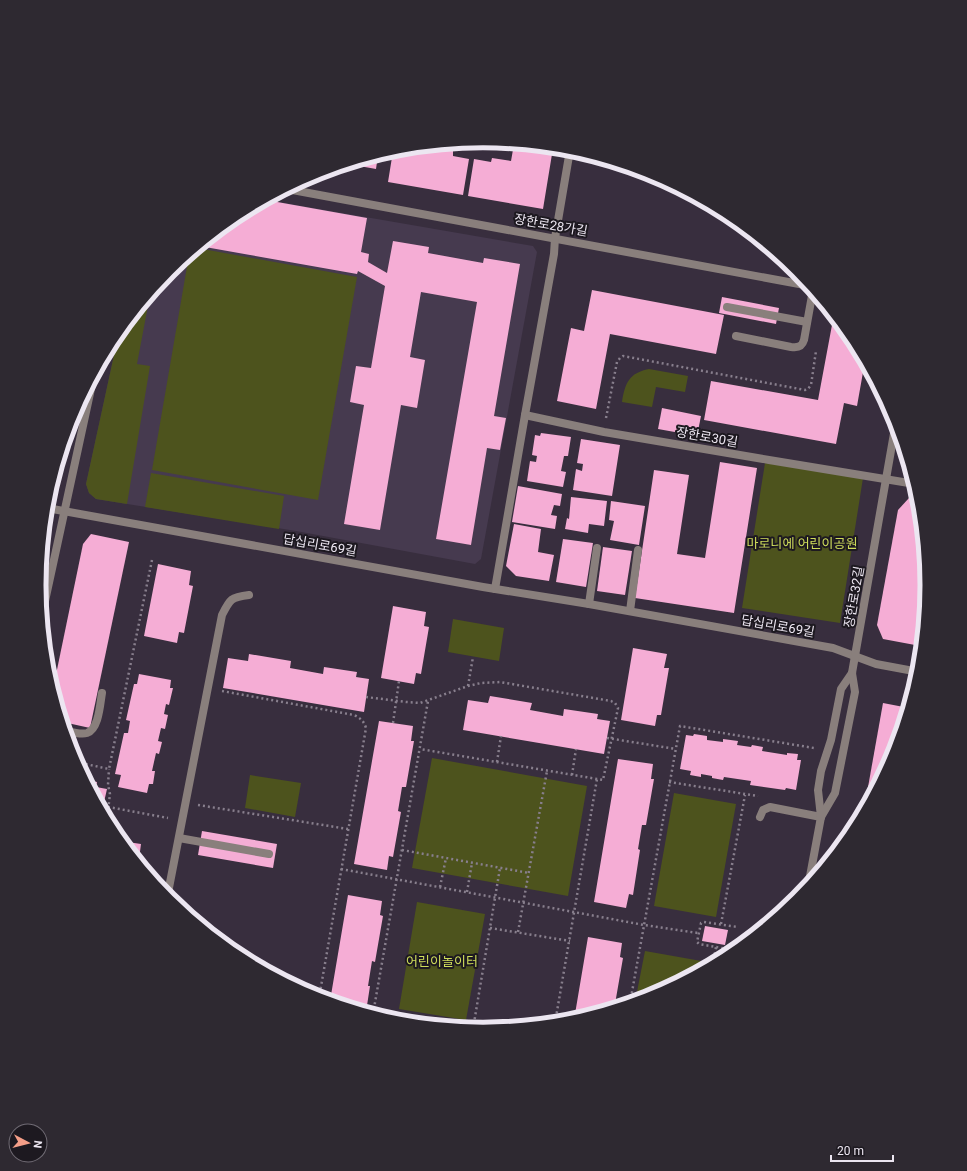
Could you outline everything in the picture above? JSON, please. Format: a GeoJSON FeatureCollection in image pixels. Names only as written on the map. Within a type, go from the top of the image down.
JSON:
{"type":"FeatureCollection","features":[{"type":"Feature","properties":{"kind":"street"},"geometry":{"type":"LineString","coordinates":[[495,589],[554,254],[555,238],[569,156]]}},
{"type":"Feature","properties":{"kind":"street","name":"장한로28가길"},"geometry":{"type":"LineString","coordinates":[[295,191],[800,284]]}},
{"type":"Feature","properties":{"kind":"street"},"geometry":{"type":"LineString","coordinates":[[736,336],[797,347],[803,343],[812,297]]}},
{"type":"Feature","properties":{"kind":"street"},"geometry":{"type":"LineString","coordinates":[[728,307],[807,322]]}},
{"type":"Feature","properties":{"kind":"street"},"geometry":{"type":"LineString","coordinates":[[46,596],[90,394]]}},
{"type":"Feature","properties":{"kind":"street","name":"장한로30길"},"geometry":{"type":"LineString","coordinates":[[525,415],[604,432],[887,478]]}},
{"type":"Feature","properties":{"kind":"street","name":"장한로32길"},"geometry":{"type":"LineString","coordinates":[[810,876],[822,817],[835,793],[855,692],[852,673],[894,434]]}},
{"type":"Feature","properties":{"kind":"street"},"geometry":{"type":"LineString","coordinates":[[887,478],[909,483]]}},
{"type":"Feature","properties":{"kind":"street","name":"답십리로69길"},"geometry":{"type":"LineString","coordinates":[[53,509],[833,648],[876,664],[913,671]]}},
{"type":"Feature","properties":{"kind":"street"},"geometry":{"type":"LineString","coordinates":[[589,604],[597,548]]}},
{"type":"Feature","properties":{"kind":"street"},"geometry":{"type":"LineString","coordinates":[[630,611],[638,550]]}},
{"type":"Feature","properties":{"kind":"street"},"geometry":{"type":"LineString","coordinates":[[169,889],[222,615],[228,603],[236,597],[249,595]]}},
{"type":"Feature","properties":{"kind":"street","name":"장한로32길"},"geometry":{"type":"LineString","coordinates":[[822,817],[818,790],[821,771],[831,740],[841,689],[852,673]]}},
{"type":"Feature","properties":{"kind":"street"},"geometry":{"type":"LineString","coordinates":[[71,731],[88,733],[93,728],[96,722],[102,693]]}},
{"type":"Feature","properties":{"kind":"street"},"geometry":{"type":"LineString","coordinates":[[760,817],[763,810],[770,807],[822,817]]}},
{"type":"Feature","properties":{"kind":"street"},"geometry":{"type":"LineString","coordinates":[[179,838],[269,854]]}},
{"type":"Feature","properties":{"kind":"path"},"geometry":{"type":"LineString","coordinates":[[604,432],[617,362],[623,356],[805,390],[811,385],[817,348]]}},
{"type":"Feature","properties":{"kind":"path"},"geometry":{"type":"LineString","coordinates":[[152,560],[109,769],[109,807],[182,821]]}},
{"type":"Feature","properties":{"kind":"path"},"geometry":{"type":"LineString","coordinates":[[468,686],[473,657]]}},
{"type":"Feature","properties":{"kind":"path"},"geometry":{"type":"LineString","coordinates":[[393,723],[399,681]]}},
{"type":"Feature","properties":{"kind":"path"},"geometry":{"type":"LineString","coordinates":[[366,697],[420,703],[468,686],[481,683],[500,682],[611,701],[615,703],[618,708],[613,739],[603,780],[420,749]]}},
{"type":"Feature","properties":{"kind":"path"},"geometry":{"type":"LineString","coordinates":[[208,689],[354,715],[362,719],[366,728],[319,991]]}},
{"type":"Feature","properties":{"kind":"path"},"geometry":{"type":"LineString","coordinates":[[374,1009],[428,701]]}},
{"type":"Feature","properties":{"kind":"path"},"geometry":{"type":"LineString","coordinates":[[631,997],[680,726],[818,749]]}},
{"type":"Feature","properties":{"kind":"path"},"geometry":{"type":"LineString","coordinates":[[497,762],[501,736]]}},
{"type":"Feature","properties":{"kind":"path"},"geometry":{"type":"LineString","coordinates":[[607,738],[676,749]]}},
{"type":"Feature","properties":{"kind":"path"},"geometry":{"type":"LineString","coordinates":[[572,775],[576,749]]}},
{"type":"Feature","properties":{"kind":"path"},"geometry":{"type":"LineString","coordinates":[[84,764],[109,769]]}},
{"type":"Feature","properties":{"kind":"path"},"geometry":{"type":"LineString","coordinates":[[518,932],[547,770]]}},
{"type":"Feature","properties":{"kind":"path"},"geometry":{"type":"LineString","coordinates":[[556,1017],[597,779]]}},
{"type":"Feature","properties":{"kind":"path"},"geometry":{"type":"LineString","coordinates":[[670,782],[745,795],[760,796]]}},
{"type":"Feature","properties":{"kind":"path"},"geometry":{"type":"LineString","coordinates":[[721,924],[745,795]]}},
{"type":"Feature","properties":{"kind":"path"},"geometry":{"type":"LineString","coordinates":[[186,803],[348,829]]}},
{"type":"Feature","properties":{"kind":"path"},"geometry":{"type":"LineString","coordinates":[[402,850],[529,873]]}},
{"type":"Feature","properties":{"kind":"path"},"geometry":{"type":"LineString","coordinates":[[440,887],[446,858]]}},
{"type":"Feature","properties":{"kind":"path"},"geometry":{"type":"LineString","coordinates":[[467,892],[472,863]]}},
{"type":"Feature","properties":{"kind":"path"},"geometry":{"type":"LineString","coordinates":[[341,868],[644,925],[698,933]]}},
{"type":"Feature","properties":{"kind":"path"},"geometry":{"type":"LineString","coordinates":[[474,1023],[500,868]]}},
{"type":"Feature","properties":{"kind":"path"},"geometry":{"type":"LineString","coordinates":[[727,949],[699,944],[697,942],[701,923],[704,922],[738,927]]}},
{"type":"Feature","properties":{"kind":"path"},"geometry":{"type":"LineString","coordinates":[[490,928],[570,941]]}},
{"type":"Feature","properties":{"kind":"path"},"geometry":{"type":"LineString","coordinates":[[714,957],[716,947]]}},
{"type":"Feature","properties":{"kind":"shaded area"},"geometry":{"type":"Polygon","coordinates":[[[275,201],[533,246],[537,252],[481,559],[475,564],[296,531],[96,499],[89,493],[86,484],[115,350],[120,342],[136,319],[174,276],[217,238],[240,222],[275,201]]]}},
{"type":"Feature","properties":{"kind":"green space"},"geometry":{"type":"Polygon","coordinates":[[[204,249],[357,277],[318,500],[152,470],[187,264],[204,249]]]}},
{"type":"Feature","properties":{"kind":"green space"},"geometry":{"type":"Polygon","coordinates":[[[148,305],[137,364],[150,366],[127,504],[96,499],[89,493],[86,484],[115,350],[136,319],[148,305]]]}},
{"type":"Feature","properties":{"kind":"green space"},"geometry":{"type":"Polygon","coordinates":[[[649,369],[688,376],[685,392],[656,387],[652,407],[622,402],[625,389],[632,376],[649,369]]]}},
{"type":"Feature","properties":{"kind":"green space","name":"마로니에 어린이공원"},"geometry":{"type":"Polygon","coordinates":[[[765,463],[863,478],[840,623],[742,608],[765,463]]]}},
{"type":"Feature","properties":{"kind":"green space"},"geometry":{"type":"Polygon","coordinates":[[[151,473],[284,496],[279,529],[145,507],[151,473]]]}},
{"type":"Feature","properties":{"kind":"green space"},"geometry":{"type":"Polygon","coordinates":[[[453,619],[504,628],[499,661],[448,652],[453,619]]]}},
{"type":"Feature","properties":{"kind":"green space"},"geometry":{"type":"Polygon","coordinates":[[[432,758],[587,786],[568,896],[412,868],[432,758]]]}},
{"type":"Feature","properties":{"kind":"green space"},"geometry":{"type":"Polygon","coordinates":[[[250,775],[301,783],[295,817],[245,808],[250,775]]]}},
{"type":"Feature","properties":{"kind":"green space"},"geometry":{"type":"Polygon","coordinates":[[[674,793],[736,804],[716,917],[654,906],[674,793]]]}},
{"type":"Feature","properties":{"kind":"green space","name":"어린이놀이터"},"geometry":{"type":"Polygon","coordinates":[[[417,902],[485,914],[466,1020],[399,1009],[417,902]]]}},
{"type":"Feature","properties":{"kind":"green space"},"geometry":{"type":"Polygon","coordinates":[[[645,951],[706,962],[677,978],[636,995],[645,951]]]}},
{"type":"Feature","properties":{"kind":"building"},"geometry":{"type":"Polygon","coordinates":[[[513,149],[552,154],[543,209],[468,196],[474,159],[491,162],[492,158],[511,161],[513,149]]]}},
{"type":"Feature","properties":{"kind":"building"},"geometry":{"type":"Polygon","coordinates":[[[449,150],[453,151],[453,156],[469,159],[463,195],[388,182],[392,158],[449,150]]]}},
{"type":"Feature","properties":{"kind":"building"},"geometry":{"type":"Polygon","coordinates":[[[377,161],[376,169],[360,166],[377,161]]]}},
{"type":"Feature","properties":{"kind":"building"},"geometry":{"type":"Polygon","coordinates":[[[275,202],[367,218],[361,252],[369,254],[368,262],[387,273],[393,241],[429,247],[428,253],[483,263],[484,258],[520,264],[494,416],[506,418],[500,450],[487,448],[471,545],[436,539],[477,302],[421,292],[410,357],[425,360],[417,408],[401,405],[380,530],[344,524],[364,405],[350,402],[356,366],[371,368],[385,286],[358,271],[357,274],[206,247],[240,222],[275,202]]]}},
{"type":"Feature","properties":{"kind":"building"},"geometry":{"type":"Polygon","coordinates":[[[592,290],[724,315],[716,354],[610,334],[596,409],[557,401],[571,328],[584,331],[592,290]]]}},
{"type":"Feature","properties":{"kind":"building"},"geometry":{"type":"Polygon","coordinates":[[[722,297],[779,308],[776,324],[719,313],[722,297]]]}},
{"type":"Feature","properties":{"kind":"building"},"geometry":{"type":"Polygon","coordinates":[[[832,325],[836,326],[863,370],[857,406],[844,403],[836,444],[704,420],[711,381],[818,400],[832,325]]]}},
{"type":"Feature","properties":{"kind":"building"},"geometry":{"type":"Polygon","coordinates":[[[662,408],[701,416],[697,436],[658,429],[662,408]]]}},
{"type":"Feature","properties":{"kind":"building"},"geometry":{"type":"Polygon","coordinates":[[[541,433],[571,437],[568,456],[564,456],[561,471],[566,472],[563,487],[527,481],[530,461],[536,462],[537,456],[532,455],[535,435],[540,436],[541,433]]]}},
{"type":"Feature","properties":{"kind":"building"},"geometry":{"type":"Polygon","coordinates":[[[581,439],[620,445],[612,496],[573,490],[576,469],[582,471],[583,464],[577,463],[581,439]]]}},
{"type":"Feature","properties":{"kind":"building"},"geometry":{"type":"Polygon","coordinates":[[[720,462],[757,468],[734,613],[635,598],[654,470],[689,475],[677,554],[705,558],[720,462]]]}},
{"type":"Feature","properties":{"kind":"building"},"geometry":{"type":"Polygon","coordinates":[[[518,486],[562,494],[560,506],[554,505],[551,515],[557,516],[555,529],[512,522],[518,486]]]}},
{"type":"Feature","properties":{"kind":"building"},"geometry":{"type":"Polygon","coordinates":[[[571,497],[607,501],[604,526],[589,524],[588,533],[565,529],[567,518],[569,519],[571,497]]]}},
{"type":"Feature","properties":{"kind":"building"},"geometry":{"type":"Polygon","coordinates":[[[909,498],[913,499],[920,557],[921,586],[920,614],[915,645],[883,639],[877,625],[898,510],[909,498]]]}},
{"type":"Feature","properties":{"kind":"building"},"geometry":{"type":"Polygon","coordinates":[[[611,501],[645,506],[639,545],[610,540],[614,521],[609,520],[611,501]]]}},
{"type":"Feature","properties":{"kind":"building"},"geometry":{"type":"Polygon","coordinates":[[[514,524],[541,529],[538,552],[554,555],[549,581],[516,576],[506,566],[514,524]]]}},
{"type":"Feature","properties":{"kind":"building"},"geometry":{"type":"Polygon","coordinates":[[[91,534],[129,542],[90,728],[68,723],[55,677],[83,544],[91,534]]]}},
{"type":"Feature","properties":{"kind":"building"},"geometry":{"type":"Polygon","coordinates":[[[563,539],[593,543],[586,587],[556,582],[563,539]]]}},
{"type":"Feature","properties":{"kind":"building"},"geometry":{"type":"Polygon","coordinates":[[[603,547],[632,551],[625,595],[597,591],[603,547]]]}},
{"type":"Feature","properties":{"kind":"building"},"geometry":{"type":"Polygon","coordinates":[[[158,564],[191,571],[189,585],[193,586],[184,633],[179,632],[177,643],[144,636],[158,564]]]}},
{"type":"Feature","properties":{"kind":"building"},"geometry":{"type":"Polygon","coordinates":[[[393,606],[426,612],[424,626],[429,627],[421,674],[416,673],[414,684],[381,678],[393,606]]]}},
{"type":"Feature","properties":{"kind":"building"},"geometry":{"type":"Polygon","coordinates":[[[633,648],[667,654],[664,668],[669,668],[661,715],[657,715],[655,726],[621,720],[633,648]]]}},
{"type":"Feature","properties":{"kind":"building"},"geometry":{"type":"Polygon","coordinates":[[[249,654],[291,661],[290,668],[323,674],[324,667],[357,672],[356,677],[369,679],[364,712],[223,688],[228,658],[248,661],[249,654]]]}},
{"type":"Feature","properties":{"kind":"building"},"geometry":{"type":"Polygon","coordinates":[[[139,674],[171,680],[170,688],[173,688],[169,705],[166,704],[164,714],[168,715],[165,729],[161,728],[158,741],[162,742],[159,754],[156,753],[152,771],[155,771],[153,784],[149,784],[147,793],[118,787],[121,775],[115,774],[124,733],[128,733],[130,721],[126,720],[134,684],[137,684],[139,674]]]}},
{"type":"Feature","properties":{"kind":"building"},"geometry":{"type":"Polygon","coordinates":[[[490,696],[532,703],[530,710],[563,716],[564,709],[598,714],[597,719],[610,721],[604,754],[463,730],[468,700],[488,703],[490,696]]]}},
{"type":"Feature","properties":{"kind":"building"},"geometry":{"type":"Polygon","coordinates":[[[883,703],[904,707],[888,753],[866,796],[883,703]]]}},
{"type":"Feature","properties":{"kind":"building"},"geometry":{"type":"Polygon","coordinates":[[[379,721],[413,726],[411,741],[414,741],[406,787],[402,787],[398,811],[401,812],[393,857],[389,856],[387,870],[354,864],[379,721]]]}},
{"type":"Feature","properties":{"kind":"building"},"geometry":{"type":"Polygon","coordinates":[[[694,734],[707,736],[707,740],[723,742],[723,739],[738,741],[737,745],[763,747],[762,751],[787,755],[787,753],[798,754],[797,760],[801,760],[796,790],[750,785],[751,781],[724,777],[723,780],[701,774],[701,777],[690,775],[691,771],[680,769],[686,735],[693,736],[694,734]]]}},
{"type":"Feature","properties":{"kind":"building"},"geometry":{"type":"Polygon","coordinates":[[[618,759],[653,764],[651,779],[654,779],[646,825],[642,825],[638,849],[640,850],[633,895],[629,894],[626,908],[594,902],[618,759]]]}},
{"type":"Feature","properties":{"kind":"building"},"geometry":{"type":"Polygon","coordinates":[[[92,781],[97,782],[96,787],[107,789],[104,802],[92,781]]]}},
{"type":"Feature","properties":{"kind":"building"},"geometry":{"type":"Polygon","coordinates":[[[202,831],[277,844],[273,868],[198,855],[202,831]]]}},
{"type":"Feature","properties":{"kind":"building"},"geometry":{"type":"Polygon","coordinates":[[[129,842],[141,844],[139,856],[129,842]]]}},
{"type":"Feature","properties":{"kind":"building"},"geometry":{"type":"Polygon","coordinates":[[[348,895],[382,901],[380,915],[383,916],[375,962],[372,961],[367,1007],[331,996],[348,895]]]}},
{"type":"Feature","properties":{"kind":"building"},"geometry":{"type":"Polygon","coordinates":[[[705,926],[728,930],[725,945],[702,941],[705,926]]]}},
{"type":"Feature","properties":{"kind":"building"},"geometry":{"type":"Polygon","coordinates":[[[588,937],[622,943],[620,957],[623,958],[615,1003],[575,1013],[588,937]]]}}]}
